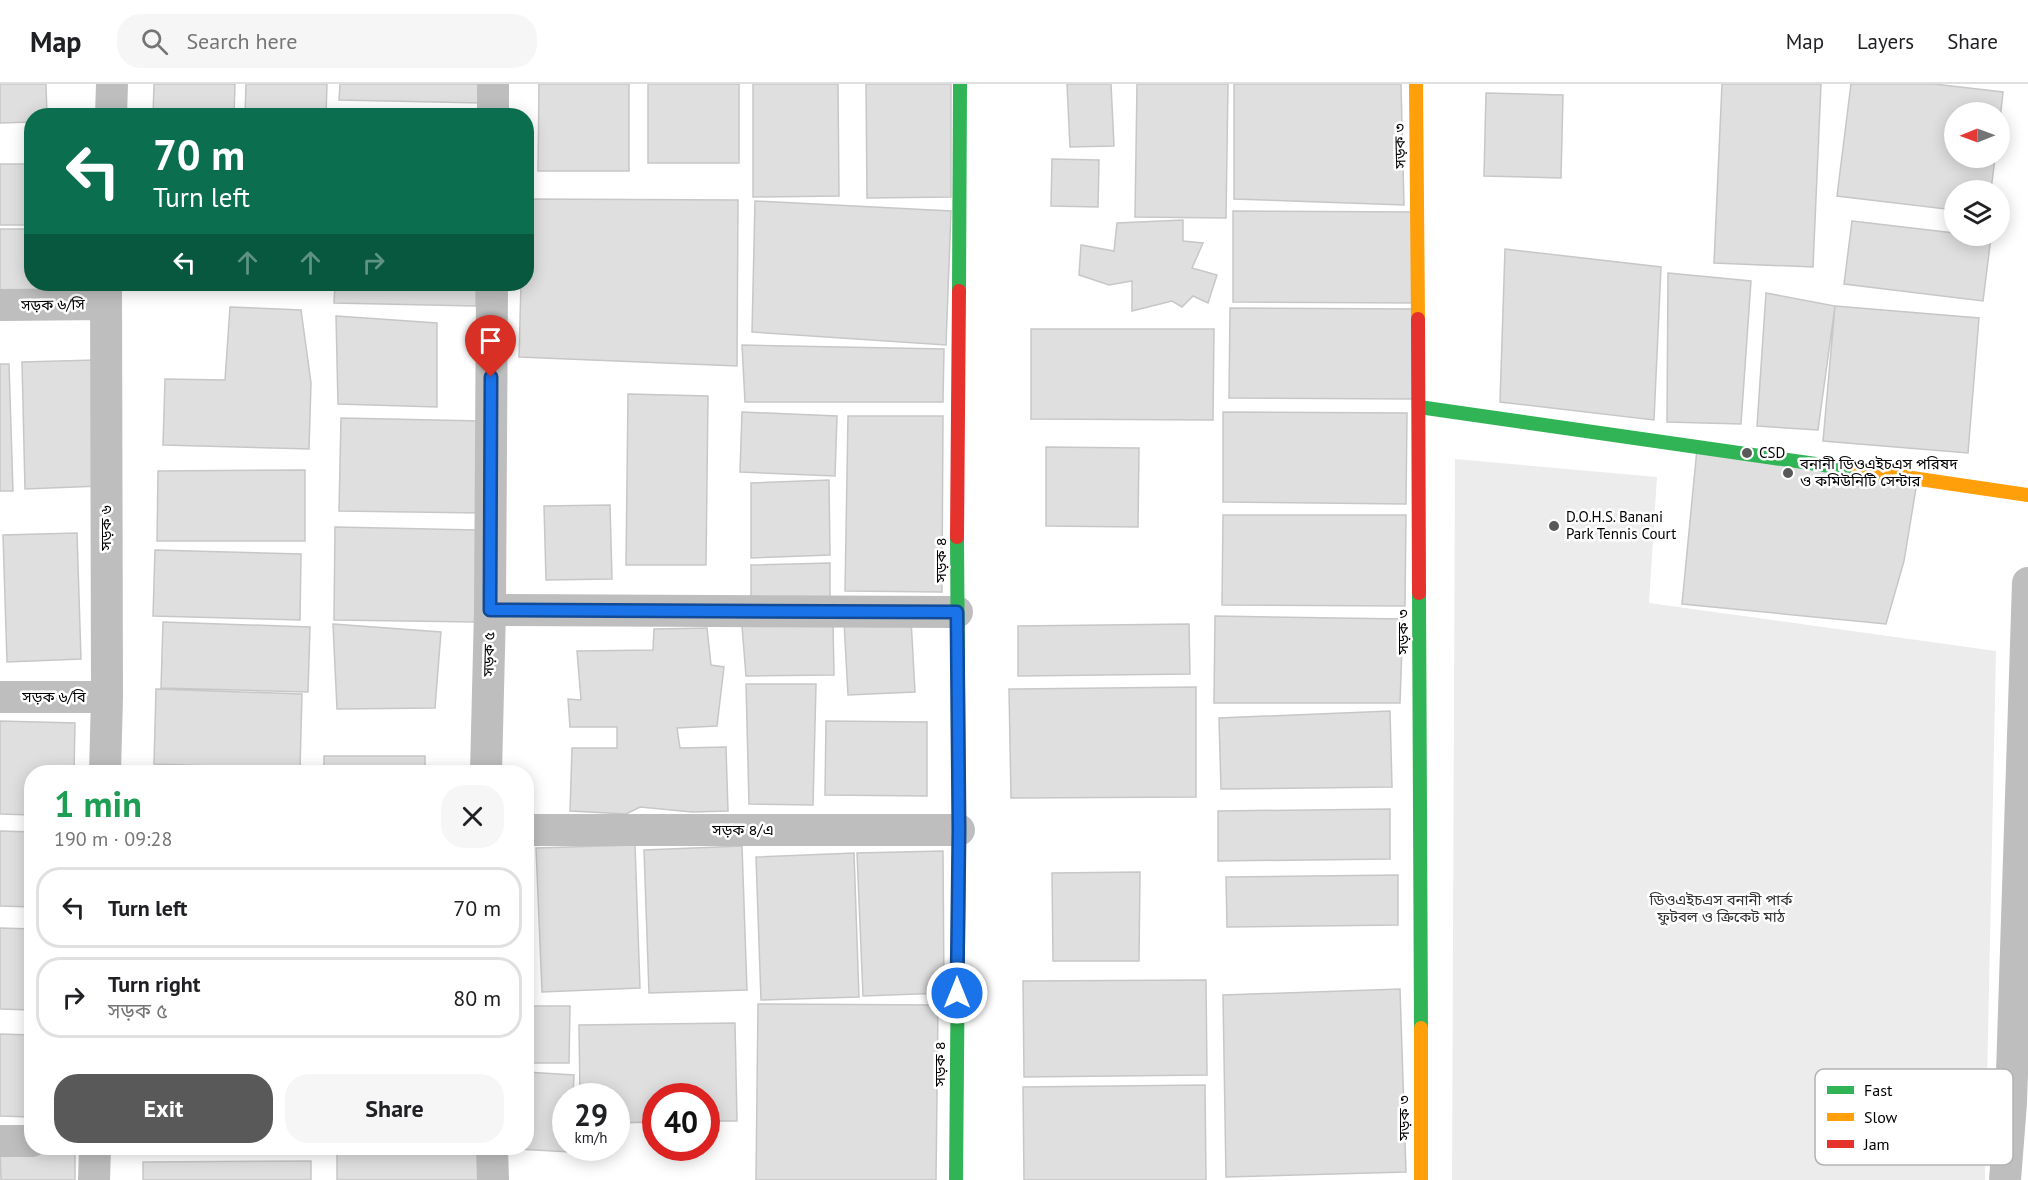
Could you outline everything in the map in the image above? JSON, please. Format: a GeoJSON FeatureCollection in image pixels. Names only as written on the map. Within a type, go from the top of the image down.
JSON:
{"type":"FeatureCollection","features":[{"type":"Feature","properties":{"kind":"street"},"geometry":{"type":"LineString","coordinates":[[111,108],[112,84]]}},
{"type":"Feature","properties":{"kind":"street"},"geometry":{"type":"LineString","coordinates":[[493,108],[494,84]]}},
{"type":"Feature","properties":{"kind":"street","name":"সড়ক ৪"},"geometry":{"type":"LineString","coordinates":[[956,1180],[960,84]]}},
{"type":"Feature","properties":{"kind":"street","name":"সড়ক ৩"},"geometry":{"type":"LineString","coordinates":[[1416,84],[1421,1180]]}},
{"type":"Feature","properties":{"kind":"street","name":"সড়ক ৫"},"geometry":{"type":"LineString","coordinates":[[486,765],[490,610],[492,291]]}},
{"type":"Feature","properties":{"kind":"street","name":"সড়ক ৬/সি"},"geometry":{"type":"LineString","coordinates":[[0,305],[106,294]]}},
{"type":"Feature","properties":{"kind":"street","name":"সড়ক ৬"},"geometry":{"type":"LineString","coordinates":[[105,765],[106,294]]}},
{"type":"Feature","properties":{"kind":"street"},"geometry":{"type":"LineString","coordinates":[[1419,407],[2028,495]]}},
{"type":"Feature","properties":{"kind":"street"},"geometry":{"type":"LineString","coordinates":[[2013,1139],[2020,1104],[2028,583]]}},
{"type":"Feature","properties":{"kind":"street"},"geometry":{"type":"LineString","coordinates":[[490,610],[957,612]]}},
{"type":"Feature","properties":{"kind":"street","name":"সড়ক ৬/বি"},"geometry":{"type":"LineString","coordinates":[[0,697],[107,697]]}},
{"type":"Feature","properties":{"kind":"street","name":"সড়ক ৪/এ"},"geometry":{"type":"LineString","coordinates":[[534,830],[959,830]]}},
{"type":"Feature","properties":{"kind":"street"},"geometry":{"type":"LineString","coordinates":[[0,1141],[24,1141]]}},
{"type":"Feature","properties":{"kind":"street"},"geometry":{"type":"LineString","coordinates":[[94,1180],[95,1155]]}},
{"type":"Feature","properties":{"kind":"street"},"geometry":{"type":"LineString","coordinates":[[492,1155],[493,1180]]}},
{"type":"Feature","properties":{"kind":"street"},"geometry":{"type":"LineString","coordinates":[[2005,1180],[2008,1165]]}},
{"type":"Feature","properties":{"kind":"green space","name":"ডিওএইচএস বনানী পার্ক ফুটবল ও ক্রিকেট মাঠ"},"geometry":{"type":"Polygon","coordinates":[[[1455,459],[1657,477],[1649,603],[1996,651],[1987,1069],[1815,1069],[1815,1165],[1985,1165],[1985,1180],[1452,1180],[1455,459]]]}},
{"type":"Feature","properties":{"kind":"building"},"geometry":{"type":"Polygon","coordinates":[[[0,84],[46,84],[47,108],[24,108],[24,122],[0,123],[0,84]]]}},
{"type":"Feature","properties":{"kind":"building"},"geometry":{"type":"Polygon","coordinates":[[[154,84],[235,84],[234,108],[153,108],[154,84]]]}},
{"type":"Feature","properties":{"kind":"building"},"geometry":{"type":"Polygon","coordinates":[[[246,84],[327,84],[326,108],[245,108],[246,84]]]}},
{"type":"Feature","properties":{"kind":"building"},"geometry":{"type":"Polygon","coordinates":[[[340,84],[481,84],[481,103],[339,100],[340,84]]]}},
{"type":"Feature","properties":{"kind":"building"},"geometry":{"type":"Polygon","coordinates":[[[539,84],[629,84],[629,171],[538,171],[539,84]]]}},
{"type":"Feature","properties":{"kind":"building"},"geometry":{"type":"Polygon","coordinates":[[[648,84],[739,84],[739,163],[648,163],[648,84]]]}},
{"type":"Feature","properties":{"kind":"building"},"geometry":{"type":"Polygon","coordinates":[[[753,84],[838,84],[839,196],[753,197],[753,84]]]}},
{"type":"Feature","properties":{"kind":"building"},"geometry":{"type":"Polygon","coordinates":[[[866,84],[951,84],[951,197],[867,198],[866,84]]]}},
{"type":"Feature","properties":{"kind":"building"},"geometry":{"type":"Polygon","coordinates":[[[1067,84],[1111,84],[1114,146],[1070,147],[1067,84]]]}},
{"type":"Feature","properties":{"kind":"building"},"geometry":{"type":"Polygon","coordinates":[[[1137,84],[1228,84],[1226,218],[1135,217],[1137,84]]]}},
{"type":"Feature","properties":{"kind":"building"},"geometry":{"type":"Polygon","coordinates":[[[1234,84],[1401,84],[1404,205],[1234,199],[1234,84]]]}},
{"type":"Feature","properties":{"kind":"building"},"geometry":{"type":"Polygon","coordinates":[[[1722,84],[1821,84],[1813,267],[1714,263],[1722,84]]]}},
{"type":"Feature","properties":{"kind":"building"},"geometry":{"type":"Polygon","coordinates":[[[1851,84],[1934,84],[2003,92],[2002,102],[1944,102],[1944,168],[1994,168],[1992,180],[1944,180],[1944,209],[1837,196],[1851,84]]]}},
{"type":"Feature","properties":{"kind":"building"},"geometry":{"type":"Polygon","coordinates":[[[1486,93],[1563,95],[1561,178],[1484,176],[1486,93]]]}},
{"type":"Feature","properties":{"kind":"building"},"geometry":{"type":"Polygon","coordinates":[[[1052,159],[1099,160],[1098,207],[1051,206],[1052,159]]]}},
{"type":"Feature","properties":{"kind":"building"},"geometry":{"type":"Polygon","coordinates":[[[0,164],[24,164],[24,225],[0,225],[0,164]]]}},
{"type":"Feature","properties":{"kind":"building"},"geometry":{"type":"Polygon","coordinates":[[[534,199],[738,200],[737,366],[519,357],[521,291],[534,291],[534,199]]]}},
{"type":"Feature","properties":{"kind":"building"},"geometry":{"type":"Polygon","coordinates":[[[755,201],[951,211],[946,345],[752,332],[755,201]]]}},
{"type":"Feature","properties":{"kind":"building"},"geometry":{"type":"Polygon","coordinates":[[[1233,211],[1417,212],[1416,303],[1233,302],[1233,211]]]}},
{"type":"Feature","properties":{"kind":"building"},"geometry":{"type":"Polygon","coordinates":[[[1183,220],[1183,241],[1203,243],[1192,268],[1217,275],[1208,303],[1193,296],[1182,307],[1172,301],[1132,311],[1132,281],[1109,285],[1079,275],[1081,245],[1114,251],[1117,223],[1183,220]]]}},
{"type":"Feature","properties":{"kind":"building"},"geometry":{"type":"Polygon","coordinates":[[[1852,221],[1944,232],[1944,246],[1990,246],[1983,301],[1844,284],[1852,221]]]}},
{"type":"Feature","properties":{"kind":"building"},"geometry":{"type":"Polygon","coordinates":[[[0,229],[24,229],[24,291],[98,291],[98,300],[0,299],[0,229]]]}},
{"type":"Feature","properties":{"kind":"building"},"geometry":{"type":"Polygon","coordinates":[[[1505,249],[1661,267],[1654,420],[1500,402],[1505,249]]]}},
{"type":"Feature","properties":{"kind":"building"},"geometry":{"type":"Polygon","coordinates":[[[1668,273],[1751,281],[1741,424],[1667,422],[1668,273]]]}},
{"type":"Feature","properties":{"kind":"building"},"geometry":{"type":"Polygon","coordinates":[[[335,291],[476,291],[476,306],[334,303],[335,291]]]}},
{"type":"Feature","properties":{"kind":"building"},"geometry":{"type":"Polygon","coordinates":[[[1766,293],[1835,306],[1818,430],[1757,426],[1766,293]]]}},
{"type":"Feature","properties":{"kind":"building"},"geometry":{"type":"Polygon","coordinates":[[[1835,306],[1979,318],[1968,453],[1823,441],[1835,306]]]}},
{"type":"Feature","properties":{"kind":"building"},"geometry":{"type":"Polygon","coordinates":[[[230,307],[301,310],[311,383],[309,449],[163,445],[165,379],[225,380],[230,307]]]}},
{"type":"Feature","properties":{"kind":"building"},"geometry":{"type":"Polygon","coordinates":[[[1230,308],[1413,309],[1413,399],[1229,398],[1230,308]]]}},
{"type":"Feature","properties":{"kind":"building"},"geometry":{"type":"Polygon","coordinates":[[[336,316],[437,323],[437,407],[338,404],[336,316]]]}},
{"type":"Feature","properties":{"kind":"building"},"geometry":{"type":"Polygon","coordinates":[[[1031,329],[1214,329],[1213,420],[1031,419],[1031,329]]]}},
{"type":"Feature","properties":{"kind":"building"},"geometry":{"type":"Polygon","coordinates":[[[742,345],[944,349],[943,402],[745,402],[742,345]]]}},
{"type":"Feature","properties":{"kind":"building"},"geometry":{"type":"Polygon","coordinates":[[[96,360],[100,486],[25,489],[22,362],[96,360]]]}},
{"type":"Feature","properties":{"kind":"building"},"geometry":{"type":"Polygon","coordinates":[[[0,364],[9,364],[13,491],[0,491],[0,364]]]}},
{"type":"Feature","properties":{"kind":"building"},"geometry":{"type":"Polygon","coordinates":[[[628,394],[708,396],[706,565],[626,565],[628,394]]]}},
{"type":"Feature","properties":{"kind":"building"},"geometry":{"type":"Polygon","coordinates":[[[742,412],[837,416],[835,476],[740,472],[742,412]]]}},
{"type":"Feature","properties":{"kind":"building"},"geometry":{"type":"Polygon","coordinates":[[[1223,412],[1407,413],[1406,504],[1223,502],[1223,412]]]}},
{"type":"Feature","properties":{"kind":"building"},"geometry":{"type":"Polygon","coordinates":[[[848,416],[943,416],[942,592],[845,591],[848,416]]]}},
{"type":"Feature","properties":{"kind":"building"},"geometry":{"type":"Polygon","coordinates":[[[341,418],[482,421],[481,513],[339,511],[341,418]]]}},
{"type":"Feature","properties":{"kind":"building"},"geometry":{"type":"Polygon","coordinates":[[[1046,447],[1139,448],[1138,527],[1046,526],[1046,447]]]}},
{"type":"Feature","properties":{"kind":"building"},"geometry":{"type":"Polygon","coordinates":[[[1697,449],[1917,482],[1904,561],[1886,624],[1682,604],[1697,449]]]}},
{"type":"Feature","properties":{"kind":"building"},"geometry":{"type":"Polygon","coordinates":[[[305,470],[305,541],[157,541],[158,471],[305,470]]]}},
{"type":"Feature","properties":{"kind":"building"},"geometry":{"type":"Polygon","coordinates":[[[829,480],[830,555],[751,558],[751,483],[829,480]]]}},
{"type":"Feature","properties":{"kind":"building"},"geometry":{"type":"Polygon","coordinates":[[[610,505],[612,579],[546,580],[544,506],[610,505]]]}},
{"type":"Feature","properties":{"kind":"building"},"geometry":{"type":"Polygon","coordinates":[[[1223,515],[1406,515],[1405,606],[1222,605],[1223,515]]]}},
{"type":"Feature","properties":{"kind":"building"},"geometry":{"type":"Polygon","coordinates":[[[335,527],[477,530],[475,622],[334,620],[335,527]]]}},
{"type":"Feature","properties":{"kind":"building"},"geometry":{"type":"Polygon","coordinates":[[[77,533],[81,659],[7,662],[3,535],[77,533]]]}},
{"type":"Feature","properties":{"kind":"building"},"geometry":{"type":"Polygon","coordinates":[[[155,550],[301,554],[300,620],[153,616],[155,550]]]}},
{"type":"Feature","properties":{"kind":"building"},"geometry":{"type":"Polygon","coordinates":[[[830,563],[830,604],[751,605],[751,565],[830,563]]]}},
{"type":"Feature","properties":{"kind":"building"},"geometry":{"type":"Polygon","coordinates":[[[1215,616],[1403,619],[1400,703],[1214,703],[1215,616]]]}},
{"type":"Feature","properties":{"kind":"building"},"geometry":{"type":"Polygon","coordinates":[[[911,619],[915,692],[848,695],[844,622],[911,619]]]}},
{"type":"Feature","properties":{"kind":"building"},"geometry":{"type":"Polygon","coordinates":[[[163,622],[310,627],[308,692],[161,688],[163,622]]]}},
{"type":"Feature","properties":{"kind":"building"},"geometry":{"type":"Polygon","coordinates":[[[333,624],[441,632],[435,708],[337,709],[333,624]]]}},
{"type":"Feature","properties":{"kind":"building"},"geometry":{"type":"Polygon","coordinates":[[[833,624],[834,675],[746,676],[742,626],[833,624]]]}},
{"type":"Feature","properties":{"kind":"building"},"geometry":{"type":"Polygon","coordinates":[[[1189,624],[1190,674],[1018,676],[1018,626],[1189,624]]]}},
{"type":"Feature","properties":{"kind":"building"},"geometry":{"type":"Polygon","coordinates":[[[707,628],[711,665],[724,667],[717,726],[677,728],[680,748],[726,747],[728,811],[692,812],[640,807],[626,814],[570,811],[572,748],[617,748],[617,727],[570,727],[568,699],[581,700],[577,651],[653,650],[654,629],[707,628]]]}},
{"type":"Feature","properties":{"kind":"building"},"geometry":{"type":"Polygon","coordinates":[[[746,684],[816,684],[813,805],[749,804],[746,684]]]}},
{"type":"Feature","properties":{"kind":"building"},"geometry":{"type":"Polygon","coordinates":[[[1196,687],[1196,797],[1011,798],[1009,689],[1196,687]]]}},
{"type":"Feature","properties":{"kind":"building"},"geometry":{"type":"Polygon","coordinates":[[[156,689],[302,694],[300,765],[154,764],[156,689]]]}},
{"type":"Feature","properties":{"kind":"building"},"geometry":{"type":"Polygon","coordinates":[[[1390,711],[1392,787],[1221,789],[1219,718],[1390,711]]]}},
{"type":"Feature","properties":{"kind":"building"},"geometry":{"type":"Polygon","coordinates":[[[0,721],[75,723],[74,765],[24,765],[24,815],[0,814],[0,721]]]}},
{"type":"Feature","properties":{"kind":"building"},"geometry":{"type":"Polygon","coordinates":[[[826,721],[927,722],[927,796],[825,795],[826,721]]]}},
{"type":"Feature","properties":{"kind":"building"},"geometry":{"type":"Polygon","coordinates":[[[324,756],[425,756],[425,765],[324,765],[324,756]]]}},
{"type":"Feature","properties":{"kind":"building"},"geometry":{"type":"Polygon","coordinates":[[[1390,809],[1390,859],[1218,861],[1218,811],[1390,809]]]}},
{"type":"Feature","properties":{"kind":"building"},"geometry":{"type":"Polygon","coordinates":[[[0,831],[24,832],[24,907],[0,906],[0,831]]]}},
{"type":"Feature","properties":{"kind":"building"},"geometry":{"type":"Polygon","coordinates":[[[635,845],[640,988],[542,992],[536,848],[635,845]]]}},
{"type":"Feature","properties":{"kind":"building"},"geometry":{"type":"Polygon","coordinates":[[[742,846],[747,990],[649,993],[644,850],[742,846]]]}},
{"type":"Feature","properties":{"kind":"building"},"geometry":{"type":"Polygon","coordinates":[[[943,851],[944,993],[863,996],[857,853],[943,851]]]}},
{"type":"Feature","properties":{"kind":"building"},"geometry":{"type":"Polygon","coordinates":[[[854,853],[859,997],[761,1000],[756,857],[854,853]]]}},
{"type":"Feature","properties":{"kind":"building"},"geometry":{"type":"Polygon","coordinates":[[[1140,872],[1139,961],[1053,961],[1052,873],[1140,872]]]}},
{"type":"Feature","properties":{"kind":"building"},"geometry":{"type":"Polygon","coordinates":[[[1398,875],[1398,925],[1227,927],[1226,877],[1398,875]]]}},
{"type":"Feature","properties":{"kind":"building"},"geometry":{"type":"Polygon","coordinates":[[[0,928],[24,929],[24,1010],[0,1009],[0,928]]]}},
{"type":"Feature","properties":{"kind":"building"},"geometry":{"type":"Polygon","coordinates":[[[1206,980],[1207,1075],[1024,1077],[1023,981],[1206,980]]]}},
{"type":"Feature","properties":{"kind":"building"},"geometry":{"type":"Polygon","coordinates":[[[1400,989],[1406,1172],[1226,1177],[1223,995],[1400,989]]]}},
{"type":"Feature","properties":{"kind":"building"},"geometry":{"type":"Polygon","coordinates":[[[758,1004],[938,1005],[936,1180],[756,1180],[758,1004]]]}},
{"type":"Feature","properties":{"kind":"building"},"geometry":{"type":"Polygon","coordinates":[[[534,1006],[570,1006],[569,1063],[534,1063],[534,1006]]]}},
{"type":"Feature","properties":{"kind":"building"},"geometry":{"type":"Polygon","coordinates":[[[735,1023],[737,1121],[720,1121],[720,1083],[642,1083],[642,1122],[630,1123],[630,1083],[580,1083],[579,1025],[735,1023]]]}},
{"type":"Feature","properties":{"kind":"building"},"geometry":{"type":"Polygon","coordinates":[[[0,1034],[24,1035],[24,1117],[0,1116],[0,1034]]]}},
{"type":"Feature","properties":{"kind":"building"},"geometry":{"type":"Polygon","coordinates":[[[534,1072],[574,1075],[574,1083],[552,1083],[552,1151],[534,1150],[534,1072]]]}},
{"type":"Feature","properties":{"kind":"building"},"geometry":{"type":"Polygon","coordinates":[[[1205,1085],[1206,1180],[1024,1180],[1023,1087],[1205,1085]]]}},
{"type":"Feature","properties":{"kind":"building"},"geometry":{"type":"Polygon","coordinates":[[[24,1150],[24,1155],[75,1155],[75,1180],[1,1180],[0,1151],[24,1150]]]}},
{"type":"Feature","properties":{"kind":"building"},"geometry":{"type":"Polygon","coordinates":[[[337,1155],[483,1155],[484,1180],[337,1180],[337,1155]]]}},
{"type":"Feature","properties":{"kind":"building"},"geometry":{"type":"Polygon","coordinates":[[[311,1161],[311,1180],[143,1180],[143,1162],[311,1161]]]}},
{"type":"Feature","properties":{"kind":"traffic: fast"},"geometry":{"type":"LineString","coordinates":[[959,291],[960,84]]}},
{"type":"Feature","properties":{"kind":"traffic: fast"},"geometry":{"type":"LineString","coordinates":[[1419,407],[1858,470]]}},
{"type":"Feature","properties":{"kind":"traffic: fast"},"geometry":{"type":"LineString","coordinates":[[956,1180],[959,830],[957,537]]}},
{"type":"Feature","properties":{"kind":"traffic: fast"},"geometry":{"type":"LineString","coordinates":[[1419,593],[1421,1028]]}},
{"type":"Feature","properties":{"kind":"traffic: slow"},"geometry":{"type":"LineString","coordinates":[[1416,84],[1418,319]]}},
{"type":"Feature","properties":{"kind":"traffic: slow"},"geometry":{"type":"LineString","coordinates":[[1858,470],[2028,495]]}},
{"type":"Feature","properties":{"kind":"traffic: slow"},"geometry":{"type":"LineString","coordinates":[[1421,1028],[1421,1180]]}},
{"type":"Feature","properties":{"kind":"traffic: jam"},"geometry":{"type":"LineString","coordinates":[[957,537],[959,291]]}},
{"type":"Feature","properties":{"kind":"traffic: jam"},"geometry":{"type":"LineString","coordinates":[[1418,319],[1419,593]]}},
{"type":"Feature","properties":{"kind":"place","name":"CSD"},"geometry":{"type":"Point","coordinates":[1747,453]}},
{"type":"Feature","properties":{"kind":"place","name":"বনানী ডিওএইচএস পরিষদ ও কমিউনিটি সেন্টার"},"geometry":{"type":"Point","coordinates":[1788,473]}},
{"type":"Feature","properties":{"kind":"place","name":"D.O.H.S. Banani Park Tennis Court"},"geometry":{"type":"Point","coordinates":[1554,526]}},
{"type":"Feature","properties":{"kind":"route"},"geometry":{"type":"LineString","coordinates":[[491,377],[490,610],[957,612],[959,830],[957,993]]}}]}
